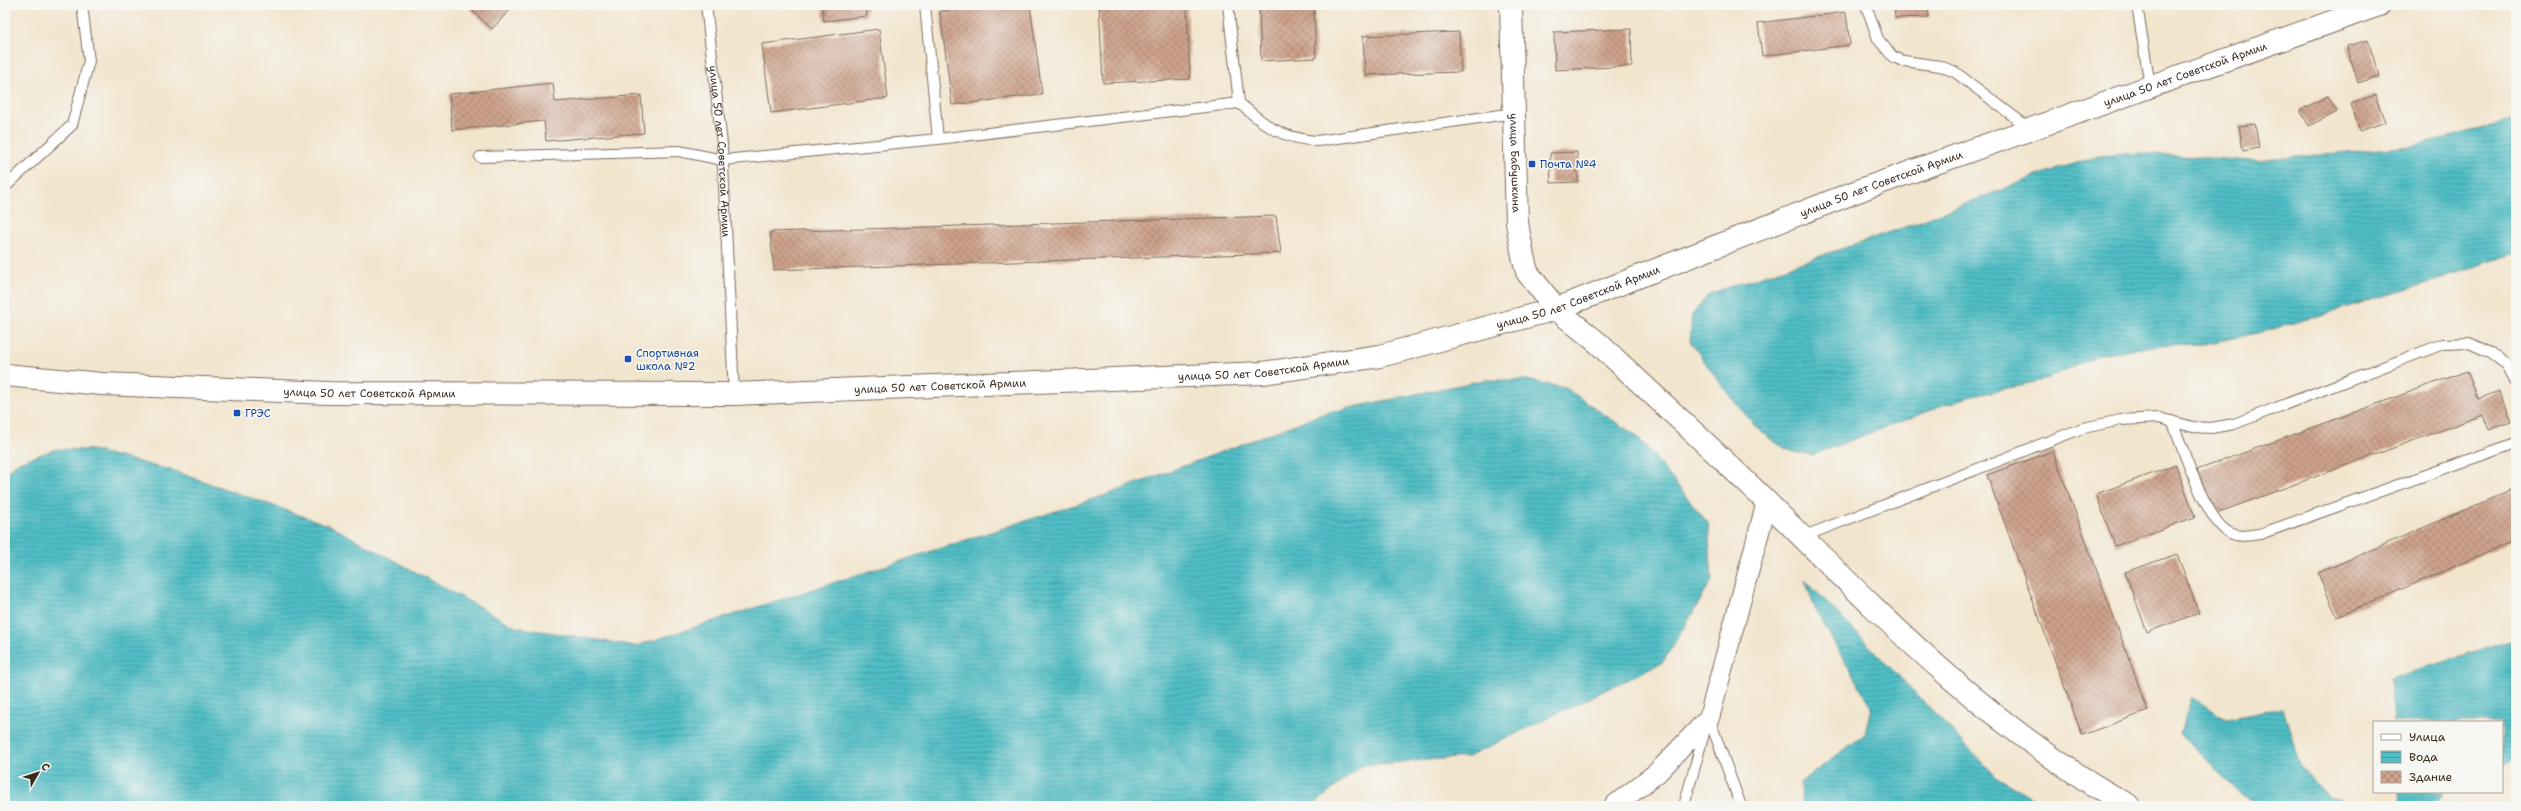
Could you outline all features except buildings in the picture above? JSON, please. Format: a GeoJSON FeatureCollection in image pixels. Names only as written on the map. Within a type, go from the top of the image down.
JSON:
{"type":"FeatureCollection","features":[{"type":"Feature","properties":{"kind":"main road","name":"улица Бабушкина"},"geometry":{"type":"LineString","coordinates":[[1512,5],[1517,223],[1522,256],[1527,272],[1556,309],[1598,343],[1767,502],[1911,642],[1989,711],[2047,754],[2130,806]]}},
{"type":"Feature","properties":{"kind":"main road","name":"улица 50 лет Советской Армии"},"geometry":{"type":"LineString","coordinates":[[5,375],[102,384],[329,393],[734,394],[1263,373],[1380,356],[1556,309],[1863,189],[2029,128],[2379,5]]}},
{"type":"Feature","properties":{"kind":"street"},"geometry":{"type":"LineString","coordinates":[[1614,806],[1658,772],[1709,718],[1767,502]]}},
{"type":"Feature","properties":{"kind":"lane"},"geometry":{"type":"LineString","coordinates":[[5,187],[72,125],[89,61],[82,5]]}},
{"type":"Feature","properties":{"kind":"lane","name":"улица 50 лет Советской Армии"},"geometry":{"type":"LineString","coordinates":[[706,5],[723,160],[734,394]]}},
{"type":"Feature","properties":{"kind":"lane"},"geometry":{"type":"LineString","coordinates":[[925,5],[938,139]]}},
{"type":"Feature","properties":{"kind":"lane"},"geometry":{"type":"LineString","coordinates":[[1228,5],[1239,103],[1268,128],[1282,135],[1298,140],[1317,141],[1514,113]]}},
{"type":"Feature","properties":{"kind":"lane"},"geometry":{"type":"LineString","coordinates":[[1866,5],[1878,39],[1893,57],[1904,62],[1940,66],[1955,72],[2029,128]]}},
{"type":"Feature","properties":{"kind":"lane"},"geometry":{"type":"LineString","coordinates":[[2136,5],[2150,86]]}},
{"type":"Feature","properties":{"kind":"lane"},"geometry":{"type":"LineString","coordinates":[[480,157],[679,151],[723,160],[938,139],[1239,103]]}},
{"type":"Feature","properties":{"kind":"lane"},"geometry":{"type":"LineString","coordinates":[[1802,537],[2083,428],[2121,420],[2159,418],[2172,422],[2211,428],[2234,424],[2443,344],[2469,343],[2489,352],[2507,365],[2516,382]]}},
{"type":"Feature","properties":{"kind":"lane"},"geometry":{"type":"LineString","coordinates":[[2172,422],[2209,511],[2220,526],[2229,533],[2241,536],[2260,534],[2516,443]]}},
{"type":"Feature","properties":{"kind":"lane"},"geometry":{"type":"LineString","coordinates":[[1684,806],[1709,718]]}},
{"type":"Feature","properties":{"kind":"lane"},"geometry":{"type":"LineString","coordinates":[[1709,718],[1741,806]]}},
{"type":"Feature","properties":{"kind":"water"},"geometry":{"type":"Polygon","coordinates":[[[2516,120],[2516,252],[2432,282],[2263,332],[2204,344],[2161,345],[2100,354],[2046,379],[1961,399],[1812,455],[1791,451],[1762,432],[1748,418],[1722,386],[1690,341],[1692,315],[1709,294],[1905,227],[2042,174],[2099,156],[2140,153],[2253,161],[2411,146],[2516,120]]]}},
{"type":"Feature","properties":{"kind":"water"},"geometry":{"type":"Polygon","coordinates":[[[1484,380],[1527,380],[1565,388],[1638,437],[1708,523],[1712,581],[1663,662],[1468,757],[1363,765],[1312,806],[5,806],[5,473],[19,462],[56,449],[92,450],[174,471],[331,526],[516,627],[636,646],[1106,495],[1325,413],[1484,380]]]}},
{"type":"Feature","properties":{"kind":"water"},"geometry":{"type":"Polygon","coordinates":[[[1805,580],[1997,777],[2047,806],[1803,806],[1800,783],[1865,734],[1871,707],[1815,609],[1805,580]]]}},
{"type":"Feature","properties":{"kind":"water"},"geometry":{"type":"Polygon","coordinates":[[[2516,638],[2516,760],[2503,764],[2503,721],[2394,721],[2390,678],[2516,638]]]}},
{"type":"Feature","properties":{"kind":"water"},"geometry":{"type":"Polygon","coordinates":[[[2191,697],[2226,719],[2283,708],[2300,765],[2328,797],[2367,806],[2271,806],[2243,797],[2180,734],[2191,697]]]}},
{"type":"Feature","properties":{"kind":"water"},"geometry":{"type":"Polygon","coordinates":[[[2399,793],[2442,793],[2433,806],[2397,806],[2400,804],[2399,793]]]}},
{"type":"Feature","properties":{"kind":"place","name":"Почта №4"},"geometry":{"type":"Point","coordinates":[1532,164]}},
{"type":"Feature","properties":{"kind":"place","name":"Спортивная школа №2"},"geometry":{"type":"Point","coordinates":[628,359]}},
{"type":"Feature","properties":{"kind":"place","name":"ГРЭС"},"geometry":{"type":"Point","coordinates":[237,413]}}]}
